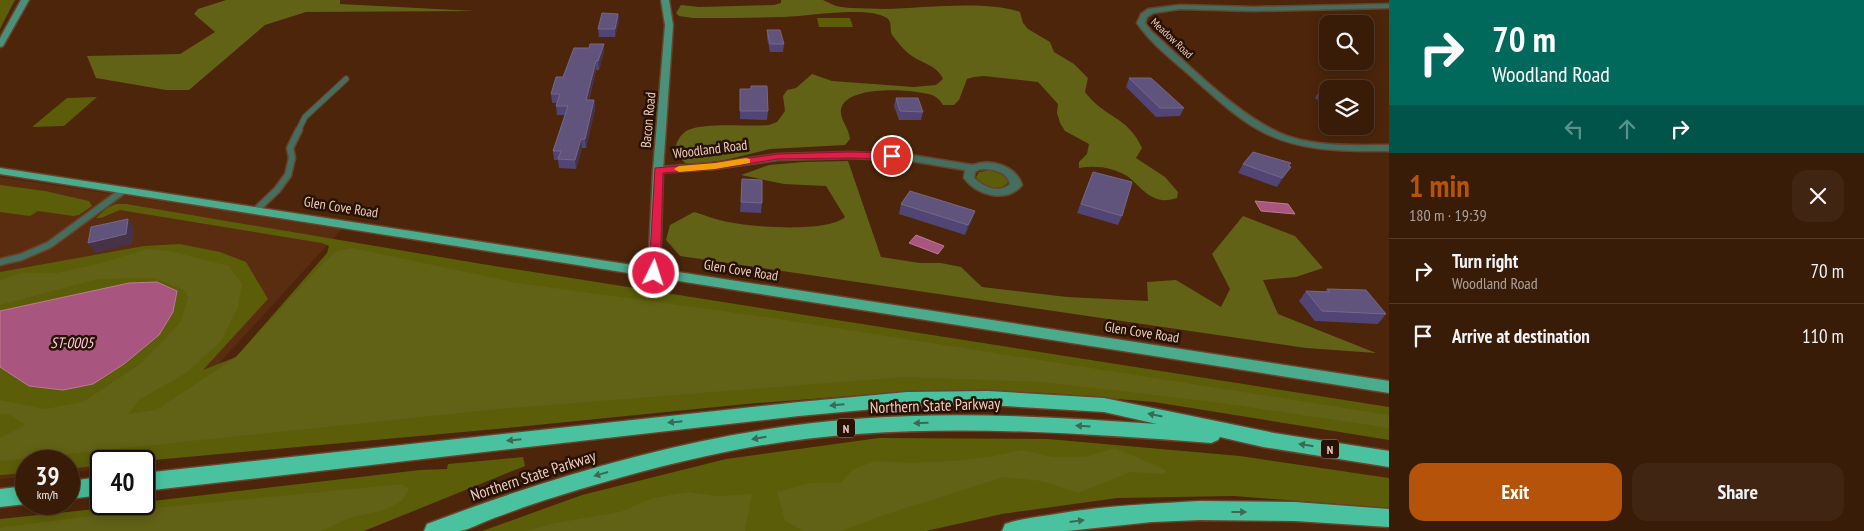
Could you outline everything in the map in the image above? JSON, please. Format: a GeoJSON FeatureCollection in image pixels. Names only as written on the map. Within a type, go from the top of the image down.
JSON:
{"type":"FeatureCollection","features":[{"type":"Feature","properties":{"kind":"highway"},"geometry":{"type":"LineString","coordinates":[[155,481],[799,409],[907,399],[988,398],[1104,405],[1272,440]]}},
{"type":"Feature","properties":{"kind":"highway","name":"Northern State Parkway"},"geometry":{"type":"LineString","coordinates":[[434,531],[492,508],[611,471],[687,452],[804,432],[915,423],[994,422],[1110,428],[1272,440],[1389,459]]}},
{"type":"Feature","properties":{"kind":"highway"},"geometry":{"type":"LineString","coordinates":[[0,498],[15,496]]}},
{"type":"Feature","properties":{"kind":"highway"},"geometry":{"type":"LineString","coordinates":[[1012,531],[1090,519],[1186,512],[1282,511],[1389,518]]}},
{"type":"Feature","properties":{"kind":"main road","name":"Glen Cove Road"},"geometry":{"type":"LineString","coordinates":[[0,171],[1389,387]]}},
{"type":"Feature","properties":{"kind":"street"},"geometry":{"type":"LineString","coordinates":[[0,44],[11,27],[24,0]]}},
{"type":"Feature","properties":{"kind":"street","name":"Bacon Road"},"geometry":{"type":"LineString","coordinates":[[654,273],[658,170],[669,25],[665,0]]}},
{"type":"Feature","properties":{"kind":"street","name":"Meadow Road"},"geometry":{"type":"LineString","coordinates":[[1389,6],[1262,9],[1180,7],[1151,11],[1144,16],[1141,23],[1148,34],[1240,114],[1266,131],[1316,146],[1389,148]]}},
{"type":"Feature","properties":{"kind":"street","name":"Woodland Road"},"geometry":{"type":"LineString","coordinates":[[658,170],[715,166],[778,156],[851,155],[911,158],[973,168]]}},
{"type":"Feature","properties":{"kind":"lane"},"geometry":{"type":"LineString","coordinates":[[256,210],[282,184],[290,172],[293,158],[290,148],[305,117],[346,79]]}},
{"type":"Feature","properties":{"kind":"lane"},"geometry":{"type":"LineString","coordinates":[[0,262],[21,257],[49,245],[124,190]]}},
{"type":"Feature","properties":{"kind":"shaded area"},"geometry":{"type":"Polygon","coordinates":[[[0,0],[15,0],[0,29],[0,0]]]}},
{"type":"Feature","properties":{"kind":"shaded area"},"geometry":{"type":"Polygon","coordinates":[[[226,0],[340,0],[340,4],[475,11],[306,12],[265,25],[189,90],[166,90],[96,78],[87,56],[180,54],[215,32],[194,14],[198,9],[226,0]]]}},
{"type":"Feature","properties":{"kind":"shaded area"},"geometry":{"type":"Polygon","coordinates":[[[781,0],[823,0],[838,6],[851,8],[885,9],[935,6],[990,6],[1020,12],[1023,23],[1028,29],[1050,42],[1054,52],[1074,64],[1088,78],[1085,92],[1092,101],[1130,129],[1142,148],[1136,158],[1165,177],[1178,192],[1177,198],[1165,200],[1152,197],[1127,176],[1109,169],[1097,167],[1079,168],[1079,162],[1087,154],[1089,144],[1065,131],[1057,113],[1058,104],[1038,82],[984,76],[967,79],[959,100],[954,105],[943,105],[932,95],[898,90],[870,92],[848,99],[841,110],[850,139],[845,145],[770,149],[725,160],[696,164],[685,163],[675,152],[678,140],[685,132],[706,126],[769,125],[777,122],[785,111],[783,96],[787,90],[796,88],[812,74],[832,81],[914,87],[936,85],[943,79],[937,70],[906,51],[892,35],[889,20],[878,14],[851,12],[781,17],[693,18],[679,16],[676,13],[681,5],[699,7],[774,5],[781,3],[781,0]]]}},
{"type":"Feature","properties":{"kind":"shaded area"},"geometry":{"type":"Polygon","coordinates":[[[817,18],[850,18],[853,27],[819,27],[817,18]]]}},
{"type":"Feature","properties":{"kind":"shaded area"},"geometry":{"type":"Polygon","coordinates":[[[97,97],[64,126],[32,127],[67,98],[97,97]]]}},
{"type":"Feature","properties":{"kind":"shaded area"},"geometry":{"type":"Polygon","coordinates":[[[848,161],[881,257],[961,267],[982,287],[1067,297],[1148,301],[1147,282],[1176,280],[1221,307],[1230,289],[1212,254],[1243,216],[1295,236],[1323,268],[1296,277],[1263,280],[1278,314],[1376,353],[1306,348],[680,256],[666,240],[670,225],[694,212],[719,220],[754,226],[806,227],[836,222],[845,217],[826,186],[784,184],[741,175],[769,165],[848,161]]]}},
{"type":"Feature","properties":{"kind":"shaded area"},"geometry":{"type":"Polygon","coordinates":[[[993,170],[1007,177],[1008,183],[1005,186],[992,188],[983,184],[976,177],[979,172],[993,170]]]}},
{"type":"Feature","properties":{"kind":"shaded area"},"geometry":{"type":"Polygon","coordinates":[[[0,177],[342,229],[140,450],[90,450],[90,470],[80,471],[80,450],[15,450],[15,478],[0,479],[0,177]]]}},
{"type":"Feature","properties":{"kind":"shaded area"},"geometry":{"type":"Polygon","coordinates":[[[0,185],[45,191],[89,201],[92,206],[79,215],[73,216],[38,211],[30,216],[0,212],[0,185]]]}},
{"type":"Feature","properties":{"kind":"shaded area"},"geometry":{"type":"Polygon","coordinates":[[[116,204],[126,204],[482,264],[1389,407],[1389,440],[1154,402],[1044,393],[916,391],[746,404],[155,460],[155,450],[90,450],[90,466],[80,468],[80,450],[15,450],[15,474],[0,475],[0,272],[144,246],[180,244],[220,252],[246,262],[268,299],[203,370],[236,357],[327,253],[329,246],[322,243],[120,210],[101,218],[96,218],[107,208],[116,204]]]}},
{"type":"Feature","properties":{"kind":"shaded area"},"geometry":{"type":"Polygon","coordinates":[[[352,248],[518,283],[766,317],[1389,415],[1389,428],[1214,402],[1043,382],[904,377],[498,409],[105,450],[90,450],[90,452],[80,453],[80,450],[15,450],[15,459],[0,461],[0,438],[25,425],[10,415],[0,414],[0,400],[45,409],[83,402],[139,365],[180,323],[188,297],[184,290],[155,278],[98,279],[0,305],[0,281],[21,273],[56,273],[98,264],[147,249],[170,251],[229,266],[242,284],[238,307],[221,341],[186,373],[139,400],[128,414],[156,410],[236,357],[323,263],[337,251],[352,248]]]}},
{"type":"Feature","properties":{"kind":"shaded area"},"geometry":{"type":"Polygon","coordinates":[[[879,438],[1048,439],[1240,456],[1389,478],[1389,508],[1234,496],[1117,498],[1002,514],[926,531],[482,531],[582,495],[726,459],[879,438]]]}},
{"type":"Feature","properties":{"kind":"shaded area"},"geometry":{"type":"Polygon","coordinates":[[[1115,448],[1166,470],[1164,474],[1131,472],[1078,493],[1041,481],[1004,477],[887,514],[841,531],[804,531],[785,521],[777,492],[809,483],[841,483],[852,470],[875,461],[910,463],[952,461],[989,457],[1022,450],[1053,457],[1085,457],[1115,448]]]}},
{"type":"Feature","properties":{"kind":"shaded area"},"geometry":{"type":"Polygon","coordinates":[[[523,457],[525,466],[364,531],[0,531],[0,519],[38,515],[80,515],[80,511],[90,510],[90,515],[155,515],[155,501],[420,470],[447,469],[448,464],[523,457]]]}},
{"type":"Feature","properties":{"kind":"shaded area"},"geometry":{"type":"Polygon","coordinates":[[[402,484],[409,488],[402,501],[385,510],[349,518],[321,531],[0,531],[0,528],[98,515],[155,515],[155,508],[402,484]]]}},
{"type":"Feature","properties":{"kind":"shaded area"},"geometry":{"type":"Polygon","coordinates":[[[689,492],[716,496],[752,494],[745,531],[526,531],[555,523],[620,512],[653,498],[689,492]]]}},
{"type":"Feature","properties":{"kind":"water"},"geometry":{"type":"Polygon","coordinates":[[[1255,201],[1288,204],[1295,214],[1261,211],[1255,201]]]}},
{"type":"Feature","properties":{"kind":"water"},"geometry":{"type":"Polygon","coordinates":[[[916,235],[944,246],[938,254],[909,243],[916,235]]]}},
{"type":"Feature","properties":{"kind":"water","name":"ST-0005"},"geometry":{"type":"Polygon","coordinates":[[[157,282],[177,291],[173,312],[159,335],[124,364],[93,384],[63,390],[29,386],[0,367],[0,311],[129,283],[157,282]]]}},
{"type":"Feature","properties":{"kind":"building"},"geometry":{"type":"Polygon","coordinates":[[[602,13],[618,14],[615,29],[598,29],[602,13]]]}},
{"type":"Feature","properties":{"kind":"building"},"geometry":{"type":"Polygon","coordinates":[[[767,30],[780,30],[784,44],[770,44],[767,30]]]}},
{"type":"Feature","properties":{"kind":"building"},"geometry":{"type":"Polygon","coordinates":[[[590,44],[604,44],[598,61],[596,61],[586,100],[594,100],[585,139],[581,139],[575,160],[558,159],[561,151],[553,151],[568,106],[556,106],[560,94],[551,94],[556,77],[563,77],[574,48],[589,48],[590,44]]]}},
{"type":"Feature","properties":{"kind":"building"},"geometry":{"type":"Polygon","coordinates":[[[1129,78],[1151,78],[1184,108],[1160,108],[1129,78]]]}},
{"type":"Feature","properties":{"kind":"building"},"geometry":{"type":"Polygon","coordinates":[[[751,86],[767,86],[768,111],[740,111],[740,89],[751,89],[751,86]]]}},
{"type":"Feature","properties":{"kind":"building"},"geometry":{"type":"Polygon","coordinates":[[[896,98],[918,98],[923,112],[900,111],[896,98]]]}},
{"type":"Feature","properties":{"kind":"building"},"geometry":{"type":"Polygon","coordinates":[[[1253,152],[1291,163],[1288,166],[1291,167],[1282,178],[1243,164],[1253,152]]]}},
{"type":"Feature","properties":{"kind":"building"},"geometry":{"type":"Polygon","coordinates":[[[1093,172],[1132,182],[1122,216],[1081,204],[1093,172]]]}},
{"type":"Feature","properties":{"kind":"building"},"geometry":{"type":"Polygon","coordinates":[[[742,179],[762,180],[762,203],[741,202],[742,179]]]}},
{"type":"Feature","properties":{"kind":"building"},"geometry":{"type":"Polygon","coordinates":[[[910,191],[975,211],[968,225],[901,204],[910,191]]]}},
{"type":"Feature","properties":{"kind":"building"},"geometry":{"type":"Polygon","coordinates":[[[128,219],[126,234],[88,243],[91,227],[128,219]]]}},
{"type":"Feature","properties":{"kind":"building"},"geometry":{"type":"Polygon","coordinates":[[[1327,289],[1366,290],[1386,314],[1322,311],[1306,291],[1330,292],[1327,289]]]}},
{"type":"Feature","properties":{"kind":"slow traffic"},"geometry":{"type":"LineString","coordinates":[[679,169],[746,161]]}},
{"type":"Feature","properties":{"kind":"route"},"geometry":{"type":"LineString","coordinates":[[654,273],[658,170],[715,166],[778,156],[892,156]]}}]}
